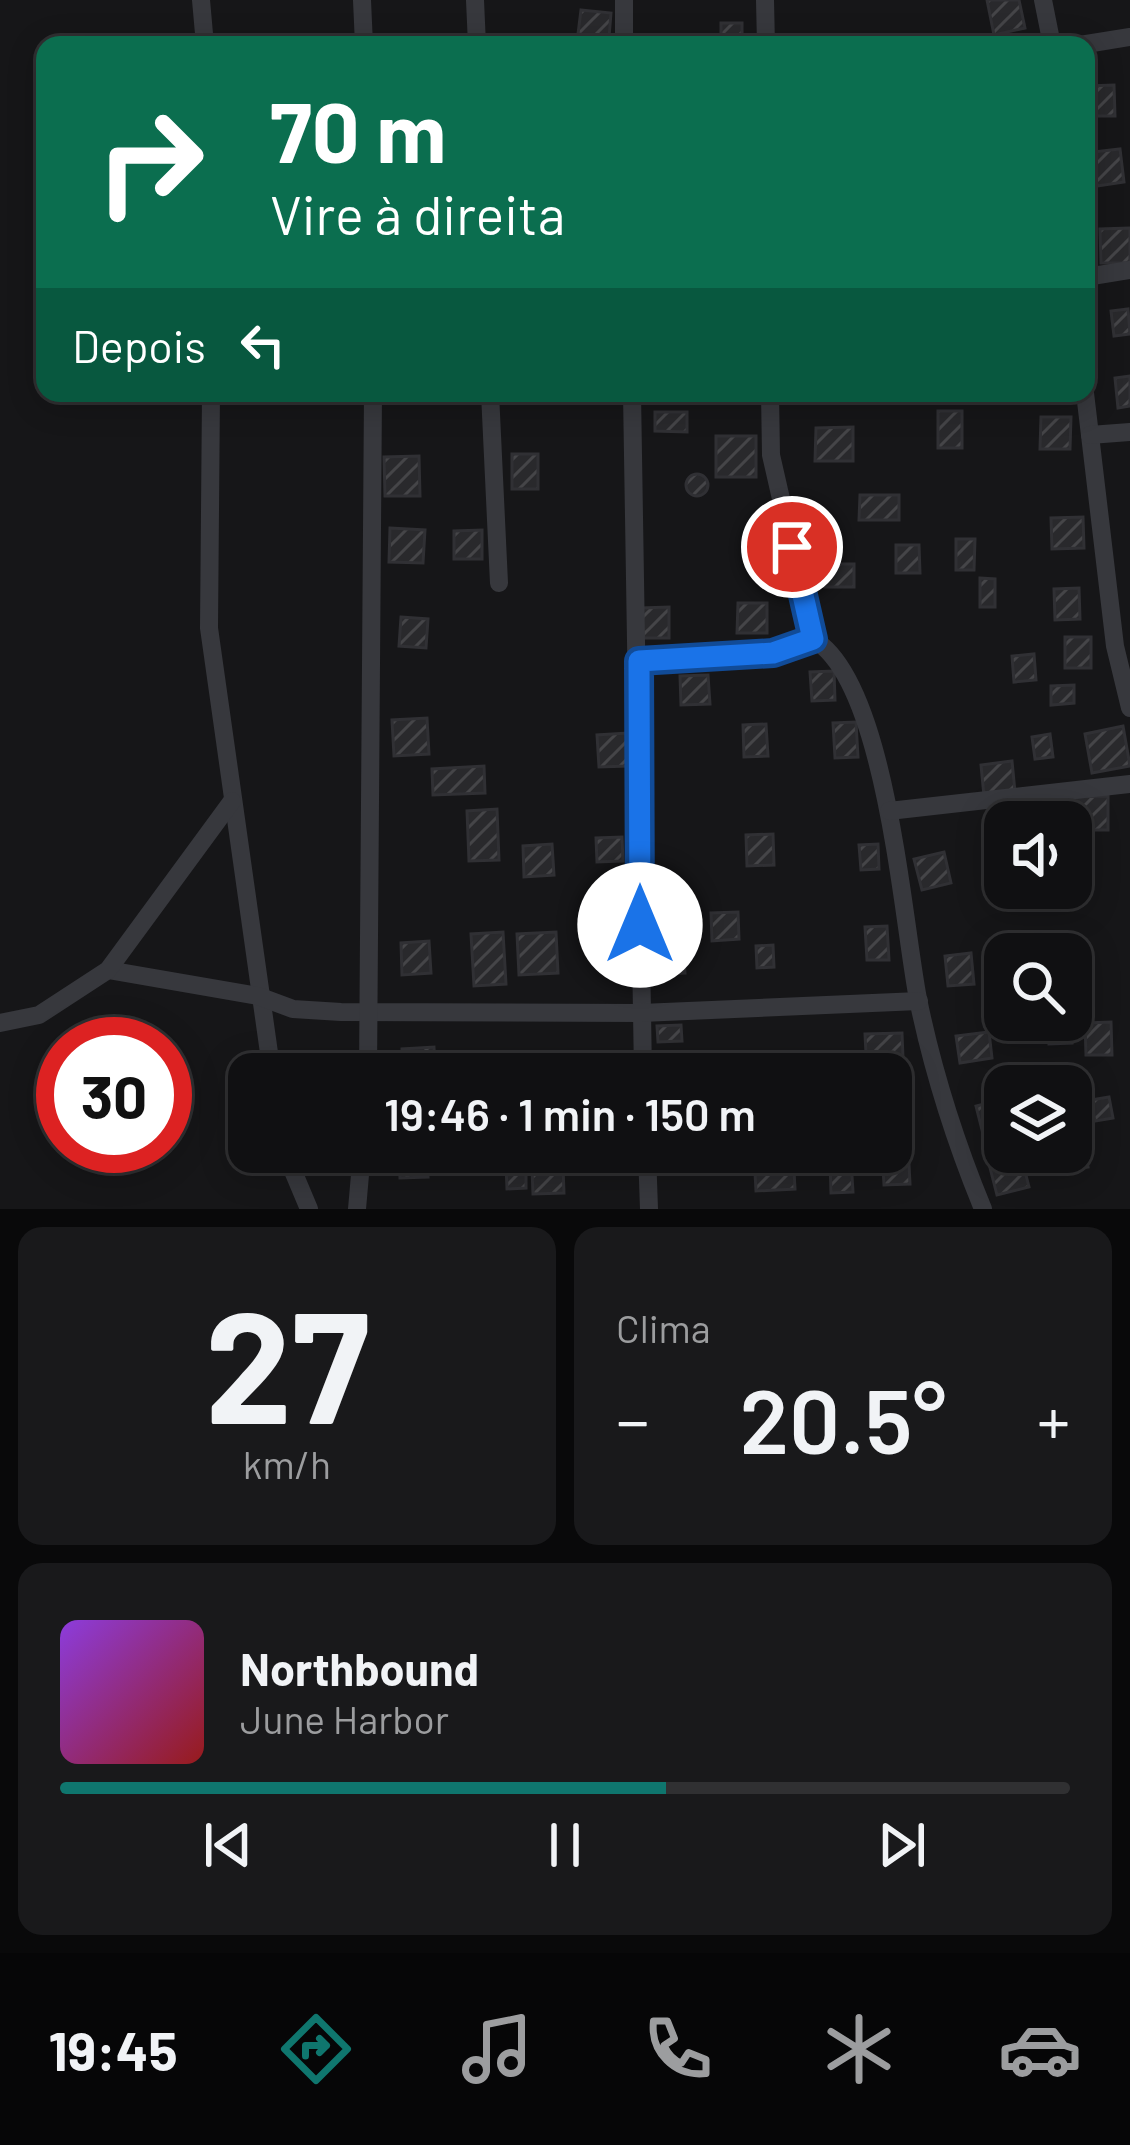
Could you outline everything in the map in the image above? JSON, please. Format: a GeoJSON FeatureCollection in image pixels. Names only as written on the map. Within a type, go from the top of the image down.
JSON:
{"type":"FeatureCollection","features":[{"type":"Feature","properties":{"kind":"street"},"geometry":{"type":"LineString","coordinates":[[201,0],[204,36]]}},
{"type":"Feature","properties":{"kind":"street"},"geometry":{"type":"LineString","coordinates":[[362,0],[364,36]]}},
{"type":"Feature","properties":{"kind":"street"},"geometry":{"type":"LineString","coordinates":[[475,0],[476,36]]}},
{"type":"Feature","properties":{"kind":"street"},"geometry":{"type":"LineString","coordinates":[[624,0],[624,36]]}},
{"type":"Feature","properties":{"kind":"street"},"geometry":{"type":"LineString","coordinates":[[765,0],[766,36]]}},
{"type":"Feature","properties":{"kind":"street"},"geometry":{"type":"LineString","coordinates":[[1043,0],[1050,36]]}},
{"type":"Feature","properties":{"kind":"street"},"geometry":{"type":"LineString","coordinates":[[1095,43],[1130,37]]}},
{"type":"Feature","properties":{"kind":"street"},"geometry":{"type":"LineString","coordinates":[[1095,276],[1130,270]]}},
{"type":"Feature","properties":{"kind":"street"},"geometry":{"type":"LineString","coordinates":[[211,402],[209,628],[268,1053]]}},
{"type":"Feature","properties":{"kind":"street"},"geometry":{"type":"LineString","coordinates":[[370,1053],[374,402]]}},
{"type":"Feature","properties":{"kind":"street"},"geometry":{"type":"LineString","coordinates":[[490,402],[499,583]]}},
{"type":"Feature","properties":{"kind":"street"},"geometry":{"type":"LineString","coordinates":[[632,402],[642,1053]]}},
{"type":"Feature","properties":{"kind":"street"},"geometry":{"type":"LineString","coordinates":[[770,402],[771,455],[813,639],[832,650],[850,675],[889,811],[919,1001],[951,1131],[983,1209]]}},
{"type":"Feature","properties":{"kind":"street"},"geometry":{"type":"LineString","coordinates":[[1086,402],[1115,646],[1130,708]]}},
{"type":"Feature","properties":{"kind":"street"},"geometry":{"type":"LineString","coordinates":[[1090,436],[1130,432]]}},
{"type":"Feature","properties":{"kind":"street"},"geometry":{"type":"LineString","coordinates":[[639,661],[773,653],[813,639]]}},
{"type":"Feature","properties":{"kind":"street"},"geometry":{"type":"LineString","coordinates":[[889,811],[1130,784]]}},
{"type":"Feature","properties":{"kind":"street"},"geometry":{"type":"LineString","coordinates":[[0,1023],[39,1015],[108,970],[232,801]]}},
{"type":"Feature","properties":{"kind":"street"},"geometry":{"type":"LineString","coordinates":[[108,970],[258,995],[293,1009],[641,1013],[919,1001]]}},
{"type":"Feature","properties":{"kind":"street"},"geometry":{"type":"LineString","coordinates":[[294,1173],[309,1209]]}},
{"type":"Feature","properties":{"kind":"street"},"geometry":{"type":"LineString","coordinates":[[357,1209],[360,1173]]}},
{"type":"Feature","properties":{"kind":"street"},"geometry":{"type":"LineString","coordinates":[[647,1173],[649,1209]]}},
{"type":"Feature","properties":{"kind":"building"},"geometry":{"type":"Polygon","coordinates":[[[987,0],[1019,0],[1025,28],[994,35],[987,0]]]}},
{"type":"Feature","properties":{"kind":"building"},"geometry":{"type":"Polygon","coordinates":[[[581,10],[611,13],[609,36],[578,34],[581,10]]]}},
{"type":"Feature","properties":{"kind":"building"},"geometry":{"type":"Polygon","coordinates":[[[721,23],[742,23],[742,36],[721,36],[721,23]]]}},
{"type":"Feature","properties":{"kind":"building"},"geometry":{"type":"Polygon","coordinates":[[[1114,85],[1115,116],[1095,116],[1095,86],[1114,85]]]}},
{"type":"Feature","properties":{"kind":"building"},"geometry":{"type":"Polygon","coordinates":[[[1120,149],[1124,182],[1097,186],[1095,152],[1120,149]]]}},
{"type":"Feature","properties":{"kind":"building"},"geometry":{"type":"Polygon","coordinates":[[[1130,228],[1130,263],[1101,263],[1100,229],[1130,228]]]}},
{"type":"Feature","properties":{"kind":"building"},"geometry":{"type":"Polygon","coordinates":[[[1128,309],[1130,334],[1114,336],[1111,311],[1128,309]]]}},
{"type":"Feature","properties":{"kind":"building"},"geometry":{"type":"Polygon","coordinates":[[[1130,376],[1130,406],[1118,408],[1115,378],[1130,376]]]}},
{"type":"Feature","properties":{"kind":"building"},"geometry":{"type":"Polygon","coordinates":[[[938,411],[962,411],[962,448],[938,448],[938,411]]]}},
{"type":"Feature","properties":{"kind":"building"},"geometry":{"type":"Polygon","coordinates":[[[655,412],[687,412],[687,432],[655,431],[655,412]]]}},
{"type":"Feature","properties":{"kind":"building"},"geometry":{"type":"Polygon","coordinates":[[[1041,417],[1071,417],[1070,449],[1040,449],[1041,417]]]}},
{"type":"Feature","properties":{"kind":"building"},"geometry":{"type":"Polygon","coordinates":[[[853,427],[853,461],[815,461],[816,428],[853,427]]]}},
{"type":"Feature","properties":{"kind":"building"},"geometry":{"type":"Polygon","coordinates":[[[716,436],[756,436],[756,477],[716,477],[716,436]]]}},
{"type":"Feature","properties":{"kind":"building"},"geometry":{"type":"Polygon","coordinates":[[[512,454],[538,454],[538,489],[512,489],[512,454]]]}},
{"type":"Feature","properties":{"kind":"building"},"geometry":{"type":"Polygon","coordinates":[[[419,456],[420,496],[385,496],[384,457],[419,456]]]}},
{"type":"Feature","properties":{"kind":"building"},"geometry":{"type":"Polygon","coordinates":[[[697,474],[708,485],[697,496],[686,485],[697,474]]]}},
{"type":"Feature","properties":{"kind":"building"},"geometry":{"type":"Polygon","coordinates":[[[860,495],[899,495],[899,520],[859,520],[860,495]]]}},
{"type":"Feature","properties":{"kind":"building"},"geometry":{"type":"Polygon","coordinates":[[[1083,517],[1084,548],[1052,549],[1051,518],[1083,517]]]}},
{"type":"Feature","properties":{"kind":"building"},"geometry":{"type":"Polygon","coordinates":[[[390,528],[425,530],[423,563],[389,562],[390,528]]]}},
{"type":"Feature","properties":{"kind":"building"},"geometry":{"type":"Polygon","coordinates":[[[482,530],[482,559],[454,559],[454,531],[482,530]]]}},
{"type":"Feature","properties":{"kind":"building"},"geometry":{"type":"Polygon","coordinates":[[[956,539],[975,539],[974,570],[956,570],[956,539]]]}},
{"type":"Feature","properties":{"kind":"building"},"geometry":{"type":"Polygon","coordinates":[[[896,545],[919,545],[920,573],[896,573],[896,545]]]}},
{"type":"Feature","properties":{"kind":"building"},"geometry":{"type":"Polygon","coordinates":[[[825,564],[854,564],[854,587],[825,587],[825,564]]]}},
{"type":"Feature","properties":{"kind":"building"},"geometry":{"type":"Polygon","coordinates":[[[980,578],[995,579],[995,607],[980,607],[980,578]]]}},
{"type":"Feature","properties":{"kind":"building"},"geometry":{"type":"Polygon","coordinates":[[[1079,588],[1080,619],[1055,620],[1054,589],[1079,588]]]}},
{"type":"Feature","properties":{"kind":"building"},"geometry":{"type":"Polygon","coordinates":[[[738,603],[767,603],[767,633],[737,633],[738,603]]]}},
{"type":"Feature","properties":{"kind":"building"},"geometry":{"type":"Polygon","coordinates":[[[669,607],[669,638],[641,638],[641,608],[669,607]]]}},
{"type":"Feature","properties":{"kind":"building"},"geometry":{"type":"Polygon","coordinates":[[[401,617],[428,619],[426,648],[399,646],[401,617]]]}},
{"type":"Feature","properties":{"kind":"building"},"geometry":{"type":"Polygon","coordinates":[[[1065,637],[1091,637],[1091,668],[1065,668],[1065,637]]]}},
{"type":"Feature","properties":{"kind":"building"},"geometry":{"type":"Polygon","coordinates":[[[1034,654],[1036,680],[1014,682],[1012,656],[1034,654]]]}},
{"type":"Feature","properties":{"kind":"building"},"geometry":{"type":"Polygon","coordinates":[[[834,671],[835,700],[812,701],[810,672],[834,671]]]}},
{"type":"Feature","properties":{"kind":"building"},"geometry":{"type":"Polygon","coordinates":[[[708,675],[710,704],[681,705],[680,676],[708,675]]]}},
{"type":"Feature","properties":{"kind":"building"},"geometry":{"type":"Polygon","coordinates":[[[1074,685],[1074,703],[1051,705],[1051,686],[1074,685]]]}},
{"type":"Feature","properties":{"kind":"building"},"geometry":{"type":"Polygon","coordinates":[[[427,718],[429,754],[394,756],[392,720],[427,718]]]}},
{"type":"Feature","properties":{"kind":"building"},"geometry":{"type":"Polygon","coordinates":[[[856,722],[858,757],[835,758],[833,723],[856,722]]]}},
{"type":"Feature","properties":{"kind":"building"},"geometry":{"type":"Polygon","coordinates":[[[766,724],[768,756],[744,757],[743,725],[766,724]]]}},
{"type":"Feature","properties":{"kind":"building"},"geometry":{"type":"Polygon","coordinates":[[[1123,726],[1130,766],[1092,773],[1085,734],[1123,726]]]}},
{"type":"Feature","properties":{"kind":"building"},"geometry":{"type":"Polygon","coordinates":[[[627,733],[628,766],[599,767],[597,735],[627,733]]]}},
{"type":"Feature","properties":{"kind":"building"},"geometry":{"type":"Polygon","coordinates":[[[1050,734],[1053,757],[1035,759],[1032,737],[1050,734]]]}},
{"type":"Feature","properties":{"kind":"building"},"geometry":{"type":"Polygon","coordinates":[[[1012,761],[1015,792],[984,796],[981,765],[1012,761]]]}},
{"type":"Feature","properties":{"kind":"building"},"geometry":{"type":"Polygon","coordinates":[[[484,766],[485,793],[433,795],[432,769],[484,766]]]}},
{"type":"Feature","properties":{"kind":"building"},"geometry":{"type":"Polygon","coordinates":[[[1108,796],[1108,830],[1092,830],[1092,801],[1071,801],[1071,797],[1108,796]]]}},
{"type":"Feature","properties":{"kind":"building"},"geometry":{"type":"Polygon","coordinates":[[[497,809],[499,860],[469,861],[467,811],[497,809]]]}},
{"type":"Feature","properties":{"kind":"building"},"geometry":{"type":"Polygon","coordinates":[[[773,834],[774,865],[747,866],[746,835],[773,834]]]}},
{"type":"Feature","properties":{"kind":"building"},"geometry":{"type":"Polygon","coordinates":[[[622,837],[623,861],[597,862],[596,838],[622,837]]]}},
{"type":"Feature","properties":{"kind":"building"},"geometry":{"type":"Polygon","coordinates":[[[552,844],[554,875],[524,877],[523,846],[552,844]]]}},
{"type":"Feature","properties":{"kind":"building"},"geometry":{"type":"Polygon","coordinates":[[[878,844],[879,869],[861,870],[859,845],[878,844]]]}},
{"type":"Feature","properties":{"kind":"building"},"geometry":{"type":"Polygon","coordinates":[[[944,852],[951,883],[922,890],[914,859],[944,852]]]}},
{"type":"Feature","properties":{"kind":"building"},"geometry":{"type":"Polygon","coordinates":[[[738,912],[739,939],[712,941],[711,913],[738,912]]]}},
{"type":"Feature","properties":{"kind":"building"},"geometry":{"type":"Polygon","coordinates":[[[887,926],[889,960],[867,960],[865,927],[887,926]]]}},
{"type":"Feature","properties":{"kind":"building"},"geometry":{"type":"Polygon","coordinates":[[[503,932],[506,984],[474,986],[471,934],[503,932]]]}},
{"type":"Feature","properties":{"kind":"building"},"geometry":{"type":"Polygon","coordinates":[[[556,932],[558,973],[519,975],[517,934],[556,932]]]}},
{"type":"Feature","properties":{"kind":"building"},"geometry":{"type":"Polygon","coordinates":[[[429,941],[431,973],[402,975],[401,943],[429,941]]]}},
{"type":"Feature","properties":{"kind":"building"},"geometry":{"type":"Polygon","coordinates":[[[683,942],[685,973],[657,974],[655,943],[683,942]]]}},
{"type":"Feature","properties":{"kind":"building"},"geometry":{"type":"Polygon","coordinates":[[[773,945],[774,967],[757,968],[756,946],[773,945]]]}},
{"type":"Feature","properties":{"kind":"building"},"geometry":{"type":"Polygon","coordinates":[[[971,953],[974,984],[948,986],[945,956],[971,953]]]}},
{"type":"Feature","properties":{"kind":"building"},"geometry":{"type":"Polygon","coordinates":[[[1111,1022],[1112,1055],[1086,1055],[1092,1023],[1111,1022]]]}},
{"type":"Feature","properties":{"kind":"building"},"geometry":{"type":"Polygon","coordinates":[[[681,1025],[682,1041],[658,1042],[657,1026],[681,1025]]]}},
{"type":"Feature","properties":{"kind":"building"},"geometry":{"type":"Polygon","coordinates":[[[902,1033],[903,1053],[866,1053],[865,1034],[902,1033]]]}},
{"type":"Feature","properties":{"kind":"building"},"geometry":{"type":"Polygon","coordinates":[[[984,1033],[992,1058],[960,1063],[956,1036],[984,1033]]]}},
{"type":"Feature","properties":{"kind":"building"},"geometry":{"type":"Polygon","coordinates":[[[434,1047],[434,1053],[402,1053],[402,1049],[434,1047]]]}},
{"type":"Feature","properties":{"kind":"building"},"geometry":{"type":"Polygon","coordinates":[[[1109,1097],[1113,1118],[1095,1121],[1092,1100],[1109,1097]]]}},
{"type":"Feature","properties":{"kind":"building"},"geometry":{"type":"Polygon","coordinates":[[[984,1104],[984,1134],[983,1134],[976,1106],[984,1104]]]}},
{"type":"Feature","properties":{"kind":"building"},"geometry":{"type":"Polygon","coordinates":[[[400,1173],[428,1173],[428,1177],[400,1178],[400,1173]]]}},
{"type":"Feature","properties":{"kind":"building"},"geometry":{"type":"Polygon","coordinates":[[[506,1173],[526,1173],[526,1188],[507,1189],[506,1173]]]}},
{"type":"Feature","properties":{"kind":"building"},"geometry":{"type":"Polygon","coordinates":[[[532,1173],[563,1173],[564,1193],[533,1194],[532,1173]]]}},
{"type":"Feature","properties":{"kind":"building"},"geometry":{"type":"Polygon","coordinates":[[[755,1173],[794,1173],[795,1189],[756,1191],[755,1173]]]}},
{"type":"Feature","properties":{"kind":"building"},"geometry":{"type":"Polygon","coordinates":[[[830,1173],[852,1173],[853,1192],[831,1193],[830,1173]]]}},
{"type":"Feature","properties":{"kind":"building"},"geometry":{"type":"Polygon","coordinates":[[[883,1173],[909,1173],[910,1184],[884,1185],[883,1173]]]}},
{"type":"Feature","properties":{"kind":"building"},"geometry":{"type":"Polygon","coordinates":[[[991,1173],[1025,1173],[1029,1187],[997,1195],[991,1173]]]}},
{"type":"Feature","properties":{"kind":"route"},"geometry":{"type":"LineString","coordinates":[[640,925],[639,661],[773,653],[813,639],[792,547]]}}]}
